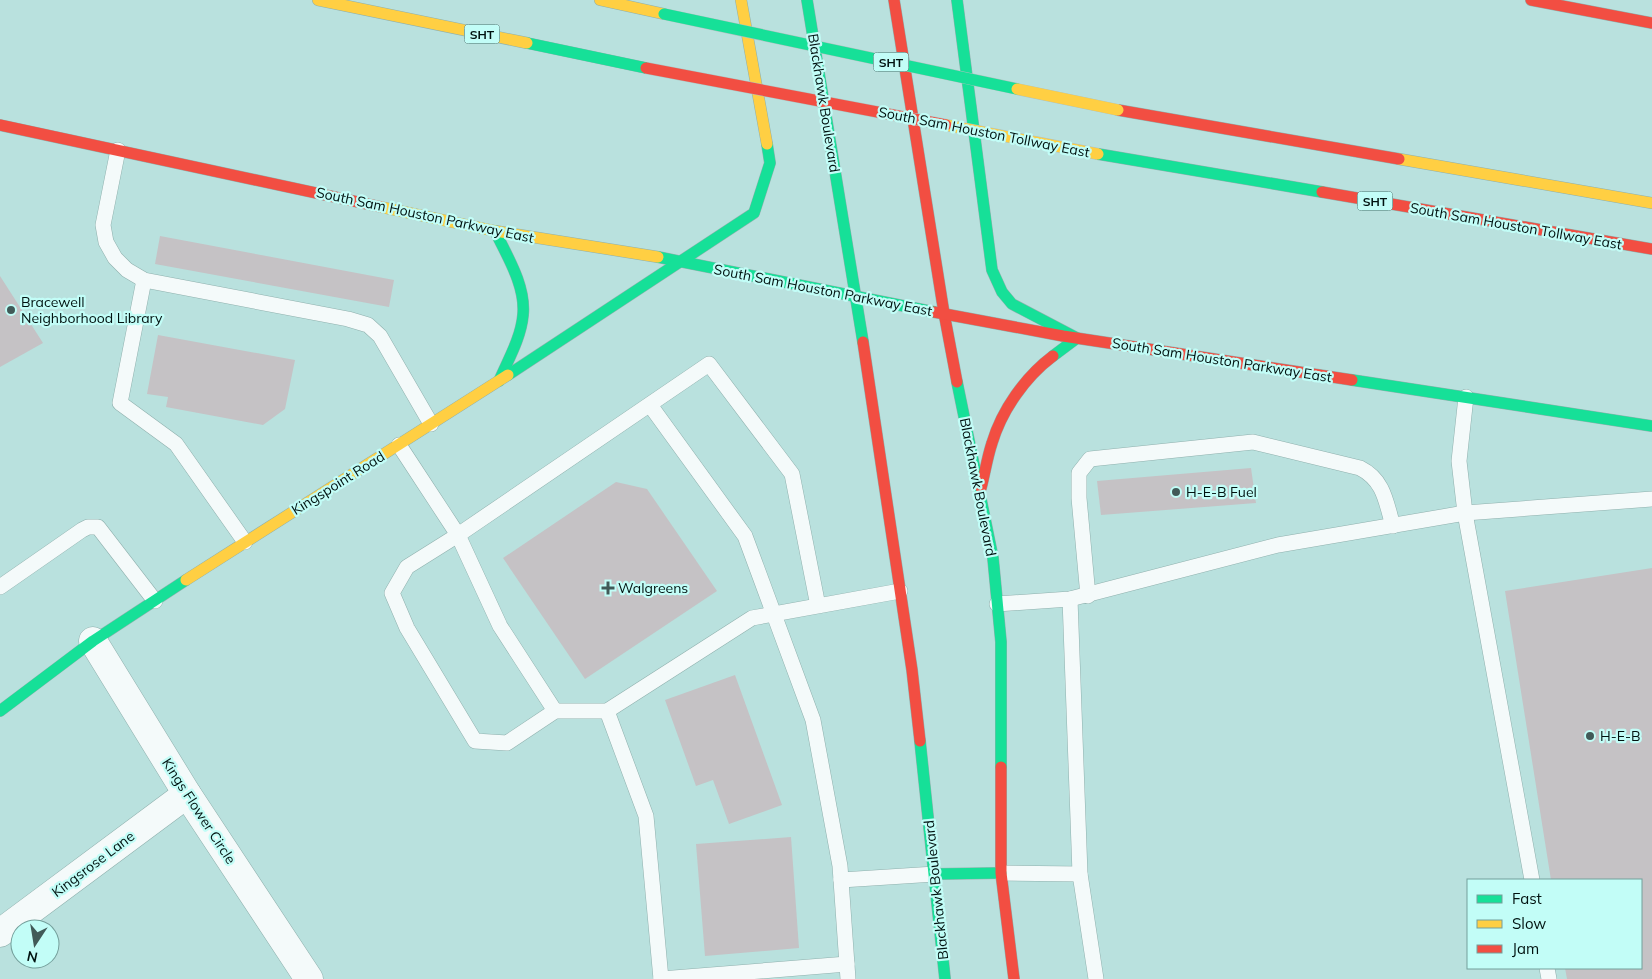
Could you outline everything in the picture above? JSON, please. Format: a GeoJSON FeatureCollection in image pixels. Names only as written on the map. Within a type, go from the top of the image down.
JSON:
{"type":"FeatureCollection","features":[{"type":"Feature","properties":{"kind":"main road","name":"South Sam Houston Tollway East"},"geometry":{"type":"LineString","coordinates":[[318,0],[646,68],[1098,154],[1652,249]]}},
{"type":"Feature","properties":{"kind":"main road","name":"SHT"},"geometry":{"type":"LineString","coordinates":[[600,0],[1118,110],[1652,203]]}},
{"type":"Feature","properties":{"kind":"main road","name":"Kingspoint Road"},"geometry":{"type":"LineString","coordinates":[[0,711],[93,641],[499,381],[754,213],[770,163],[741,0]]}},
{"type":"Feature","properties":{"kind":"main road","name":"Blackhawk Boulevard"},"geometry":{"type":"LineString","coordinates":[[807,0],[856,298],[912,670],[945,979]]}},
{"type":"Feature","properties":{"kind":"main road","name":"Blackhawk Boulevard"},"geometry":{"type":"LineString","coordinates":[[894,0],[944,313],[993,558],[1001,642],[1001,873],[1014,979]]}},
{"type":"Feature","properties":{"kind":"main road"},"geometry":{"type":"LineString","coordinates":[[957,0],[992,270],[1002,292],[1012,304],[1076,338],[1041,365],[1019,390],[1002,419],[992,442],[979,495]]}},
{"type":"Feature","properties":{"kind":"main road"},"geometry":{"type":"LineString","coordinates":[[1531,0],[1652,23]]}},
{"type":"Feature","properties":{"kind":"main road","name":"South Sam Houston Parkway East"},"geometry":{"type":"LineString","coordinates":[[0,125],[495,231],[680,261],[856,298],[1076,338],[1652,426]]}},
{"type":"Feature","properties":{"kind":"main road"},"geometry":{"type":"LineString","coordinates":[[495,231],[519,283],[523,314],[512,352],[499,381]]}},
{"type":"Feature","properties":{"kind":"main road"},"geometry":{"type":"LineString","coordinates":[[935,874],[1001,873]]}},
{"type":"Feature","properties":{"kind":"street","name":"Kings Flower Circle"},"geometry":{"type":"LineString","coordinates":[[93,641],[187,794],[309,979]]}},
{"type":"Feature","properties":{"kind":"street","name":"Kingsrose Lane"},"geometry":{"type":"LineString","coordinates":[[0,933],[187,794]]}},
{"type":"Feature","properties":{"kind":"lane"},"geometry":{"type":"LineString","coordinates":[[118,150],[103,224],[106,242],[115,258],[127,270],[144,280],[368,325],[380,336],[431,424]]}},
{"type":"Feature","properties":{"kind":"lane"},"geometry":{"type":"LineString","coordinates":[[144,280],[120,403],[176,444],[245,542]]}},
{"type":"Feature","properties":{"kind":"lane"},"geometry":{"type":"LineString","coordinates":[[818,606],[792,474],[709,364],[458,535],[407,567],[392,593],[407,628],[475,741],[507,744],[555,711],[607,711],[752,618],[818,606],[900,591]]}},
{"type":"Feature","properties":{"kind":"lane"},"geometry":{"type":"LineString","coordinates":[[1466,397],[1459,461],[1465,513],[1532,879]]}},
{"type":"Feature","properties":{"kind":"lane"},"geometry":{"type":"LineString","coordinates":[[607,711],[646,816],[661,979],[848,972],[840,866],[813,720],[745,536],[650,405]]}},
{"type":"Feature","properties":{"kind":"lane"},"geometry":{"type":"LineString","coordinates":[[1088,596],[1079,498],[1079,472],[1090,459],[1253,442],[1360,468],[1370,473],[1382,490],[1393,526]]}},
{"type":"Feature","properties":{"kind":"lane"},"geometry":{"type":"LineString","coordinates":[[399,444],[458,535],[500,626],[555,711]]}},
{"type":"Feature","properties":{"kind":"lane"},"geometry":{"type":"LineString","coordinates":[[997,604],[1088,596],[1278,545],[1465,513],[1652,499]]}},
{"type":"Feature","properties":{"kind":"lane"},"geometry":{"type":"LineString","coordinates":[[0,587],[82,530],[88,527],[98,527],[155,601]]}},
{"type":"Feature","properties":{"kind":"lane"},"geometry":{"type":"LineString","coordinates":[[1070,599],[1080,874],[1096,979]]}},
{"type":"Feature","properties":{"kind":"lane"},"geometry":{"type":"LineString","coordinates":[[1001,873],[1080,874]]}},
{"type":"Feature","properties":{"kind":"lane"},"geometry":{"type":"LineString","coordinates":[[841,880],[935,874]]}},
{"type":"Feature","properties":{"kind":"building"},"geometry":{"type":"Polygon","coordinates":[[[160,236],[394,280],[389,307],[155,264],[160,236]]]}},
{"type":"Feature","properties":{"kind":"building","name":"Bracewell Neighborhood Library"},"geometry":{"type":"Polygon","coordinates":[[[0,276],[43,343],[0,367],[0,276]]]}},
{"type":"Feature","properties":{"kind":"building"},"geometry":{"type":"Polygon","coordinates":[[[158,335],[295,360],[285,409],[263,425],[166,407],[168,397],[147,394],[158,335]]]}},
{"type":"Feature","properties":{"kind":"building","name":"H-E-B Fuel"},"geometry":{"type":"Polygon","coordinates":[[[1251,468],[1256,503],[1101,515],[1097,481],[1251,468]]]}},
{"type":"Feature","properties":{"kind":"building"},"geometry":{"type":"Polygon","coordinates":[[[616,482],[647,489],[717,591],[585,679],[503,558],[616,482]]]}},
{"type":"Feature","properties":{"kind":"building","name":"H-E-B"},"geometry":{"type":"Polygon","coordinates":[[[1652,568],[1652,979],[1567,979],[1565,969],[1642,969],[1642,879],[1551,879],[1505,591],[1652,568]]]}},
{"type":"Feature","properties":{"kind":"building"},"geometry":{"type":"Polygon","coordinates":[[[735,675],[782,805],[729,824],[713,780],[696,786],[665,700],[735,675]]]}},
{"type":"Feature","properties":{"kind":"building"},"geometry":{"type":"Polygon","coordinates":[[[791,837],[799,948],[705,956],[696,844],[791,837]]]}},
{"type":"Feature","properties":{"kind":"traffic: fast"},"geometry":{"type":"LineString","coordinates":[[807,0],[863,342]]}},
{"type":"Feature","properties":{"kind":"traffic: fast"},"geometry":{"type":"LineString","coordinates":[[957,0],[992,270],[1002,292],[1012,304],[1077,338],[1053,356]]}},
{"type":"Feature","properties":{"kind":"traffic: fast"},"geometry":{"type":"LineString","coordinates":[[664,14],[1017,89]]}},
{"type":"Feature","properties":{"kind":"traffic: fast"},"geometry":{"type":"LineString","coordinates":[[527,43],[646,68]]}},
{"type":"Feature","properties":{"kind":"traffic: fast"},"geometry":{"type":"LineString","coordinates":[[508,375],[754,213],[770,163],[767,144]]}},
{"type":"Feature","properties":{"kind":"traffic: fast"},"geometry":{"type":"LineString","coordinates":[[1098,154],[1322,192]]}},
{"type":"Feature","properties":{"kind":"traffic: fast"},"geometry":{"type":"LineString","coordinates":[[495,231],[519,282],[523,304],[520,332],[499,381]]}},
{"type":"Feature","properties":{"kind":"traffic: fast"},"geometry":{"type":"LineString","coordinates":[[658,257],[934,312]]}},
{"type":"Feature","properties":{"kind":"traffic: fast"},"geometry":{"type":"LineString","coordinates":[[1352,380],[1652,426]]}},
{"type":"Feature","properties":{"kind":"traffic: fast"},"geometry":{"type":"LineString","coordinates":[[957,382],[993,558],[1001,642],[1001,767]]}},
{"type":"Feature","properties":{"kind":"traffic: fast"},"geometry":{"type":"LineString","coordinates":[[0,711],[93,641],[186,580]]}},
{"type":"Feature","properties":{"kind":"traffic: fast"},"geometry":{"type":"LineString","coordinates":[[920,741],[945,979]]}},
{"type":"Feature","properties":{"kind":"traffic: fast"},"geometry":{"type":"LineString","coordinates":[[935,874],[1001,873]]}},
{"type":"Feature","properties":{"kind":"traffic: slow"},"geometry":{"type":"LineString","coordinates":[[318,0],[527,43]]}},
{"type":"Feature","properties":{"kind":"traffic: slow"},"geometry":{"type":"LineString","coordinates":[[600,0],[664,14]]}},
{"type":"Feature","properties":{"kind":"traffic: slow"},"geometry":{"type":"LineString","coordinates":[[741,0],[767,144]]}},
{"type":"Feature","properties":{"kind":"traffic: slow"},"geometry":{"type":"LineString","coordinates":[[1017,89],[1118,110]]}},
{"type":"Feature","properties":{"kind":"traffic: slow"},"geometry":{"type":"LineString","coordinates":[[946,125],[1098,154]]}},
{"type":"Feature","properties":{"kind":"traffic: slow"},"geometry":{"type":"LineString","coordinates":[[1399,159],[1652,203]]}},
{"type":"Feature","properties":{"kind":"traffic: slow"},"geometry":{"type":"LineString","coordinates":[[381,207],[495,231],[658,257]]}},
{"type":"Feature","properties":{"kind":"traffic: slow"},"geometry":{"type":"LineString","coordinates":[[186,580],[508,375]]}},
{"type":"Feature","properties":{"kind":"traffic: jam"},"geometry":{"type":"LineString","coordinates":[[894,0],[944,313],[957,382]]}},
{"type":"Feature","properties":{"kind":"traffic: jam"},"geometry":{"type":"LineString","coordinates":[[1531,0],[1652,23]]}},
{"type":"Feature","properties":{"kind":"traffic: jam"},"geometry":{"type":"LineString","coordinates":[[646,68],[946,125]]}},
{"type":"Feature","properties":{"kind":"traffic: jam"},"geometry":{"type":"LineString","coordinates":[[1118,110],[1399,159]]}},
{"type":"Feature","properties":{"kind":"traffic: jam"},"geometry":{"type":"LineString","coordinates":[[0,125],[381,207]]}},
{"type":"Feature","properties":{"kind":"traffic: jam"},"geometry":{"type":"LineString","coordinates":[[1322,192],[1652,249]]}},
{"type":"Feature","properties":{"kind":"traffic: jam"},"geometry":{"type":"LineString","coordinates":[[934,312],[1063,336],[1352,380]]}},
{"type":"Feature","properties":{"kind":"traffic: jam"},"geometry":{"type":"LineString","coordinates":[[863,342],[912,670],[920,741]]}},
{"type":"Feature","properties":{"kind":"traffic: jam"},"geometry":{"type":"LineString","coordinates":[[981,488],[992,443],[1002,418],[1024,384],[1053,356]]}},
{"type":"Feature","properties":{"kind":"traffic: jam"},"geometry":{"type":"LineString","coordinates":[[1001,767],[1001,873],[1014,979]]}},
{"type":"Feature","properties":{"kind":"place","name":"Bracewell Neighborhood Library"},"geometry":{"type":"Point","coordinates":[11,310]}},
{"type":"Feature","properties":{"kind":"place","name":"H-E-B Fuel"},"geometry":{"type":"Point","coordinates":[1176,492]}},
{"type":"Feature","properties":{"kind":"place","name":"Walgreens"},"geometry":{"type":"Point","coordinates":[608,588]}},
{"type":"Feature","properties":{"kind":"place","name":"H-E-B"},"geometry":{"type":"Point","coordinates":[1590,736]}}]}
